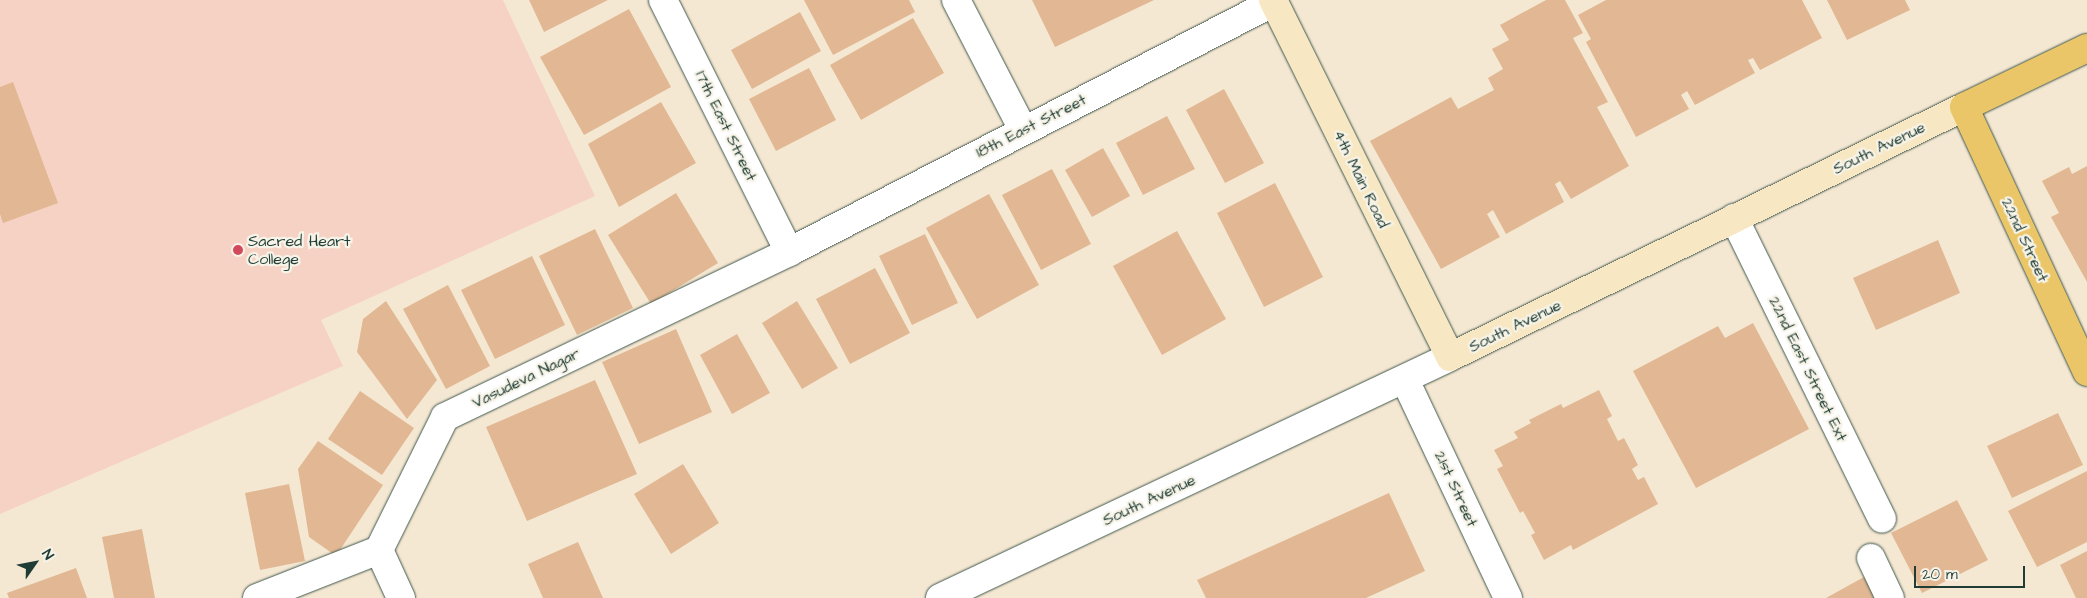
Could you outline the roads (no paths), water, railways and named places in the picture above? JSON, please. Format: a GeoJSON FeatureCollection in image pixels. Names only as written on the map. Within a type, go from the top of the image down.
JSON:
{"type":"FeatureCollection","features":[{"type":"Feature","properties":{"kind":"main road","name":"4th Main Road"},"geometry":{"type":"LineString","coordinates":[[1274,1],[1450,357]]}},
{"type":"Feature","properties":{"kind":"main road","name":"South Avenue"},"geometry":{"type":"LineString","coordinates":[[1450,357],[2087,48]]}},
{"type":"Feature","properties":{"kind":"main road","name":"22nd Street"},"geometry":{"type":"LineString","coordinates":[[1964,107],[2087,372]]}},
{"type":"Feature","properties":{"kind":"street","name":"17th East Street"},"geometry":{"type":"LineString","coordinates":[[663,0],[789,252]]}},
{"type":"Feature","properties":{"kind":"street"},"geometry":{"type":"LineString","coordinates":[[956,0],[1023,130]]}},
{"type":"Feature","properties":{"kind":"street","name":"18th East Street"},"geometry":{"type":"LineString","coordinates":[[789,252],[1274,1]]}},
{"type":"Feature","properties":{"kind":"street","name":"22nd East Street Ext"},"geometry":{"type":"LineString","coordinates":[[1734,218],[1882,519]]}},
{"type":"Feature","properties":{"kind":"street","name":"Vasudeva Nagar"},"geometry":{"type":"LineString","coordinates":[[379,550],[445,417],[789,252]]}},
{"type":"Feature","properties":{"kind":"street","name":"South Avenue"},"geometry":{"type":"LineString","coordinates":[[940,598],[1405,380],[1450,357]]}},
{"type":"Feature","properties":{"kind":"street","name":"21st Street"},"geometry":{"type":"LineString","coordinates":[[1405,380],[1508,598]]}},
{"type":"Feature","properties":{"kind":"street"},"geometry":{"type":"LineString","coordinates":[[257,598],[379,550],[401,598]]}},
{"type":"Feature","properties":{"kind":"street"},"geometry":{"type":"LineString","coordinates":[[1871,558],[1890,598]]}},
{"type":"Feature","properties":{"kind":"place","name":"Sacred Heart College"},"geometry":{"type":"Point","coordinates":[238,250]}}]}
